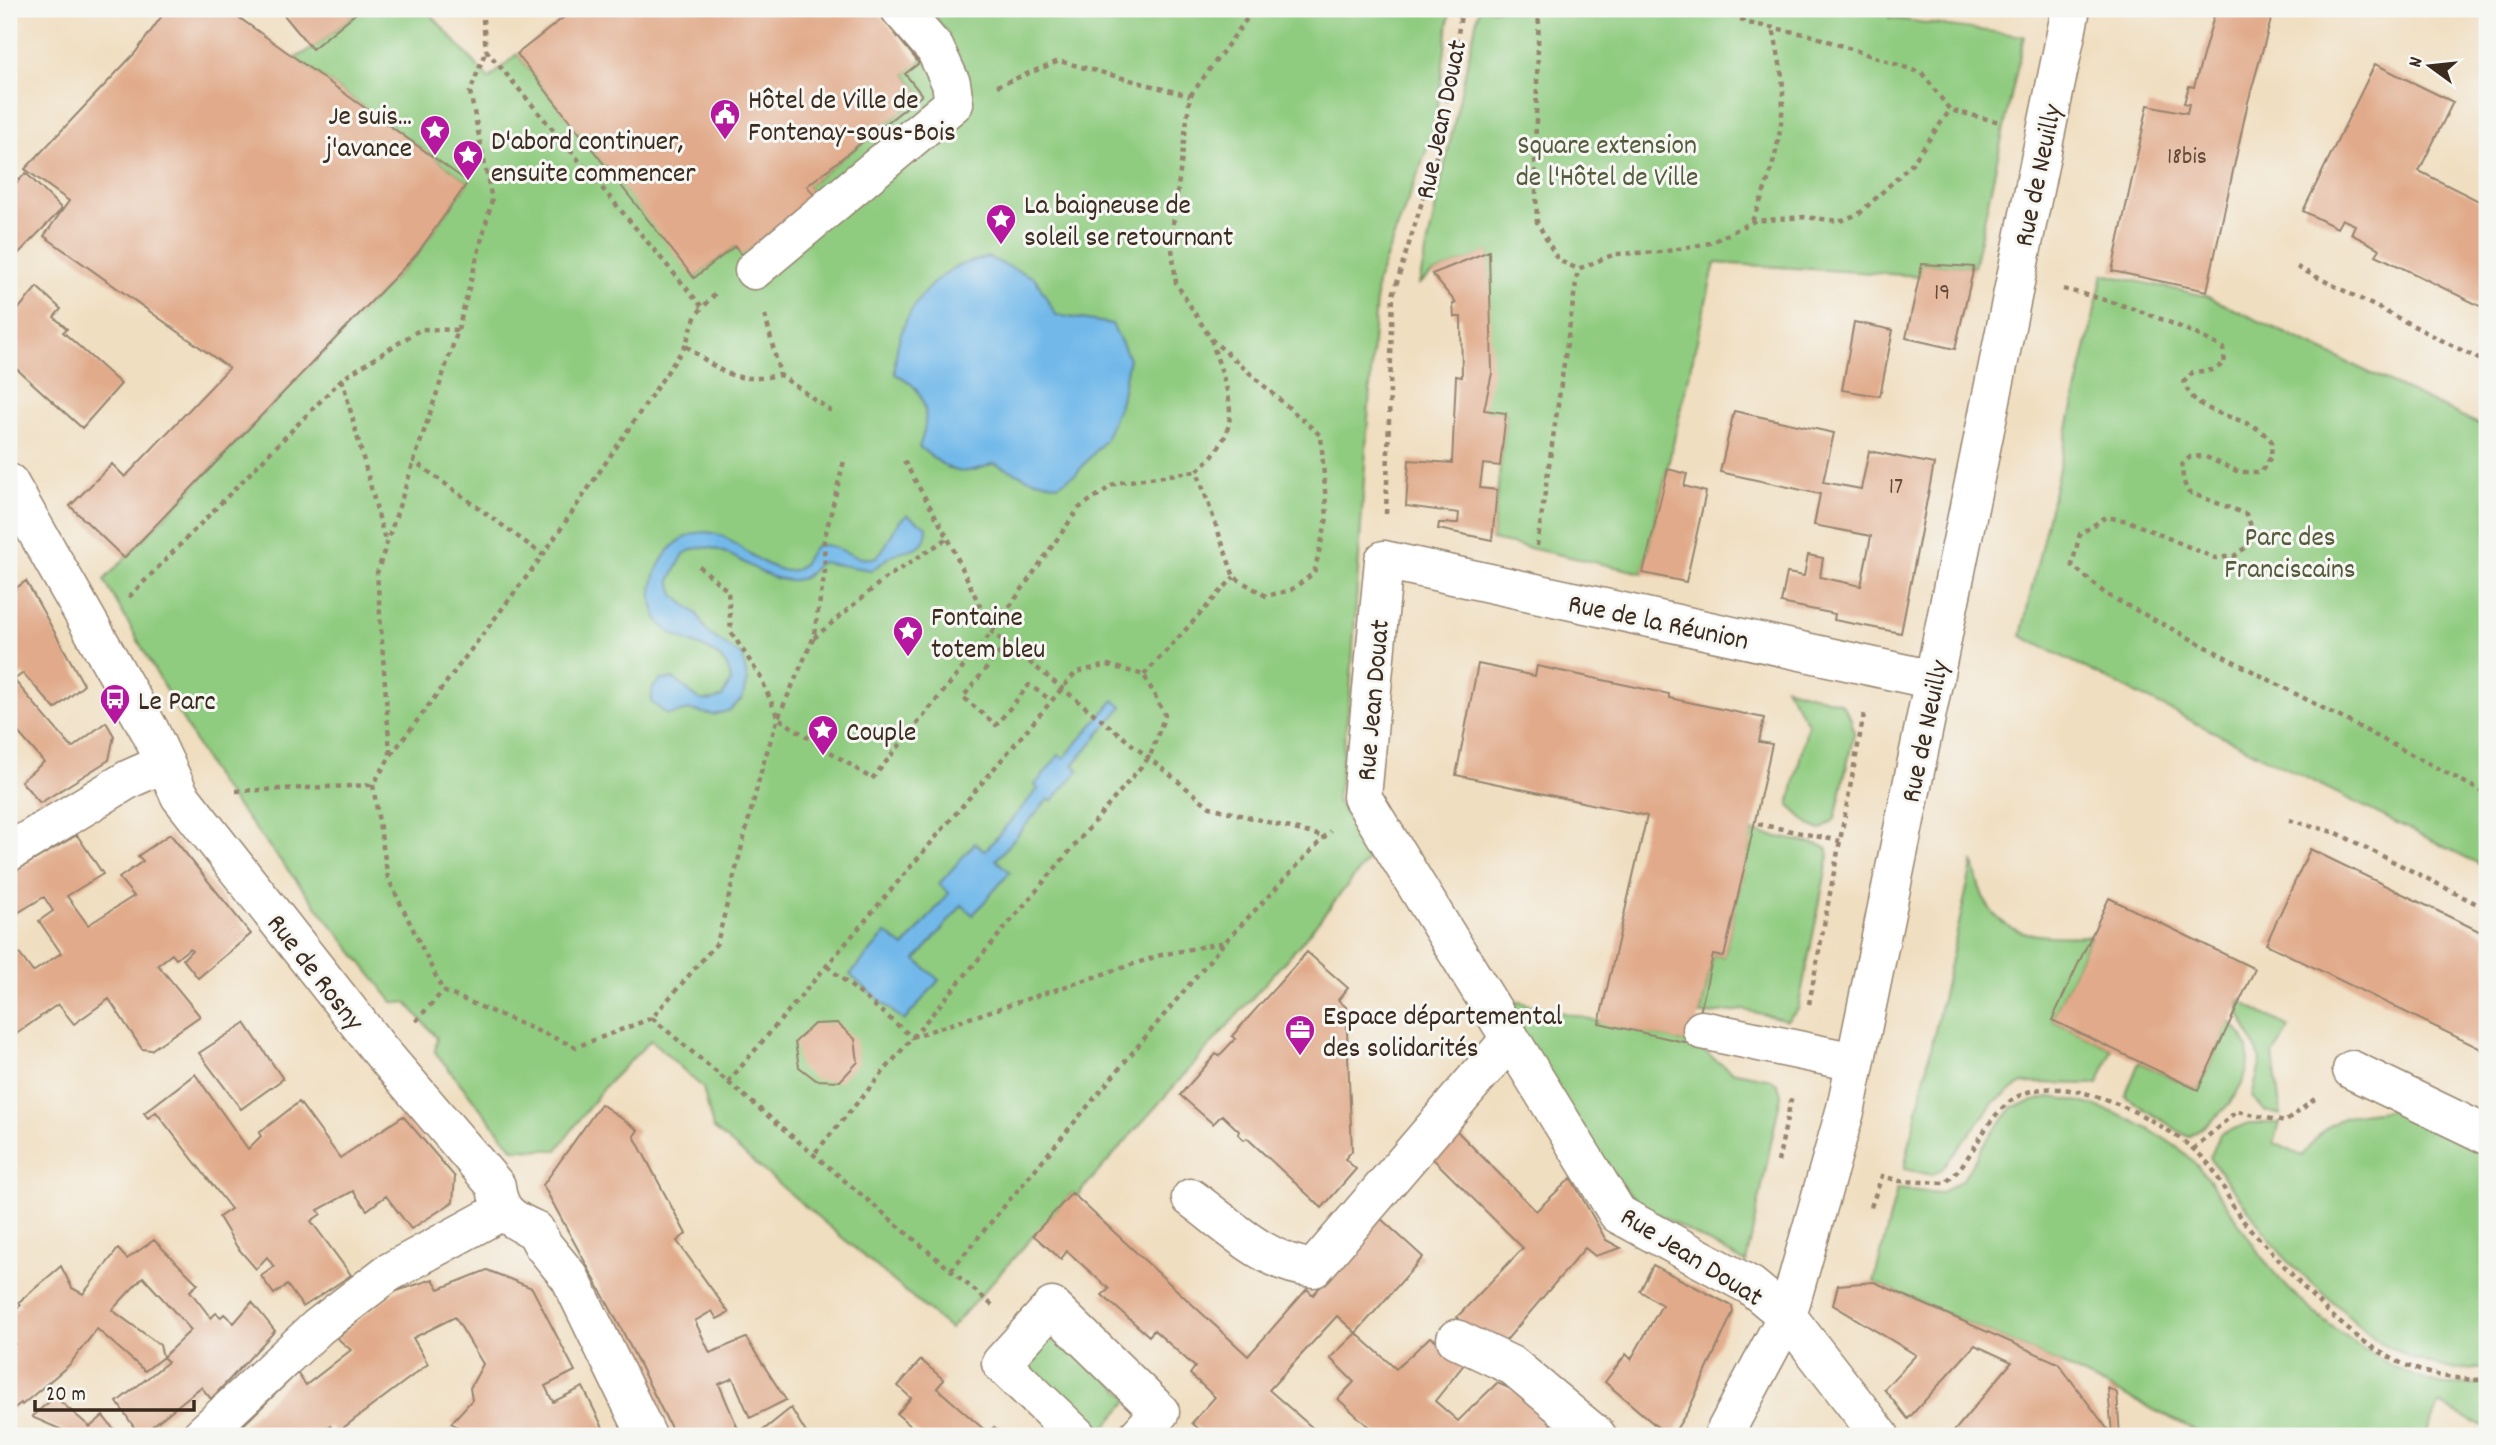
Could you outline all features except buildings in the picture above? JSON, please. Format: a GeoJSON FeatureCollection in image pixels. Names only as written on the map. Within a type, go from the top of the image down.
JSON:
{"type":"FeatureCollection","features":[{"type":"Feature","properties":{"kind":"street"},"geometry":{"type":"LineString","coordinates":[[754,270],[954,103],[951,83],[934,49],[900,9]]}},
{"type":"Feature","properties":{"kind":"street","name":"Rue de Neuilly"},"geometry":{"type":"LineString","coordinates":[[1723,1436],[1787,1316],[1846,1108],[2071,9]]}},
{"type":"Feature","properties":{"kind":"street","name":"Rue de Rosny"},"geometry":{"type":"LineString","coordinates":[[9,483],[150,731],[172,780],[378,1048],[496,1186],[502,1211]]}},
{"type":"Feature","properties":{"kind":"street","name":"Rue de la Réunion"},"geometry":{"type":"LineString","coordinates":[[1384,560],[1934,680]]}},
{"type":"Feature","properties":{"kind":"street","name":"Rue Jean Douat"},"geometry":{"type":"LineString","coordinates":[[1384,560],[1362,797],[1618,1214],[1751,1286],[1787,1316],[1880,1436]]}},
{"type":"Feature","properties":{"kind":"street"},"geometry":{"type":"LineString","coordinates":[[9,852],[130,779],[172,780]]}},
{"type":"Feature","properties":{"kind":"street"},"geometry":{"type":"LineString","coordinates":[[1702,1030],[1800,1053],[1855,1062]]}},
{"type":"Feature","properties":{"kind":"street"},"geometry":{"type":"LineString","coordinates":[[1191,1198],[1276,1259],[1294,1267],[1314,1268],[1510,1039]]}},
{"type":"Feature","properties":{"kind":"street"},"geometry":{"type":"LineString","coordinates":[[2352,1070],[2487,1135]]}},
{"type":"Feature","properties":{"kind":"street"},"geometry":{"type":"LineString","coordinates":[[201,1436],[318,1326],[378,1281],[502,1211],[516,1222],[535,1230],[569,1278],[647,1436]]}},
{"type":"Feature","properties":{"kind":"street"},"geometry":{"type":"LineString","coordinates":[[1077,1436],[1001,1363],[1052,1307],[1160,1412],[1138,1436]]}},
{"type":"Feature","properties":{"kind":"street"},"geometry":{"type":"LineString","coordinates":[[1456,1339],[1513,1366],[1597,1436]]}},
{"type":"Feature","properties":{"kind":"path"},"geometry":{"type":"LineString","coordinates":[[391,755],[377,573],[458,330],[492,200],[470,92],[486,50],[482,9]]}},
{"type":"Feature","properties":{"kind":"path"},"geometry":{"type":"LineString","coordinates":[[1246,20],[1249,9]]}},
{"type":"Feature","properties":{"kind":"path"},"geometry":{"type":"LineString","coordinates":[[699,566],[728,591],[731,632],[761,678],[778,718],[872,779],[992,632],[1079,508],[1116,483],[1197,471],[1219,452],[1233,410],[1211,339],[1176,283],[1171,240],[1190,96],[1246,20],[1259,9]]}},
{"type":"Feature","properties":{"kind":"path","name":"Rue Jean Douat"},"geometry":{"type":"LineString","coordinates":[[1384,560],[1393,295],[1440,144],[1462,9]]}},
{"type":"Feature","properties":{"kind":"path"},"geometry":{"type":"LineString","coordinates":[[1539,9],[1535,158],[1537,222],[1559,260],[1578,269],[1615,254],[1662,251],[1710,243],[1752,222],[1804,217],[1840,222],[1859,214],[1911,165],[1950,110]]}},
{"type":"Feature","properties":{"kind":"path"},"geometry":{"type":"LineString","coordinates":[[1723,9],[1748,23],[1810,35],[1922,73],[1950,110],[2006,123],[2032,104],[2050,108]]}},
{"type":"Feature","properties":{"kind":"path"},"geometry":{"type":"LineString","coordinates":[[1752,222],[1764,195],[1776,150],[1783,93],[1773,28]]}},
{"type":"Feature","properties":{"kind":"path"},"geometry":{"type":"LineString","coordinates":[[486,50],[703,308]]}},
{"type":"Feature","properties":{"kind":"path"},"geometry":{"type":"LineString","coordinates":[[954,103],[1059,61],[1190,96]]}},
{"type":"Feature","properties":{"kind":"path"},"geometry":{"type":"LineString","coordinates":[[2297,267],[2487,363]]}},
{"type":"Feature","properties":{"kind":"path"},"geometry":{"type":"LineString","coordinates":[[1527,591],[1536,550],[1578,269]]}},
{"type":"Feature","properties":{"kind":"path"},"geometry":{"type":"LineString","coordinates":[[831,411],[780,375],[754,270],[728,280],[696,315],[685,346],[542,555],[391,755],[373,785],[388,878],[443,990],[576,1047],[652,1018],[717,943],[763,764],[778,718],[813,639],[825,572],[824,540],[845,457]]}},
{"type":"Feature","properties":{"kind":"path"},"geometry":{"type":"LineString","coordinates":[[2015,278],[2098,298],[2195,332],[2223,348],[2225,363],[2213,370],[2193,372],[2184,382],[2188,393],[2195,403],[2264,430],[2272,442],[2271,457],[2260,472],[2239,472],[2204,456],[2190,457],[2182,465],[2183,480],[2188,492],[2246,514],[2252,528],[2249,545],[2234,556],[2215,558],[2128,521],[2106,517],[2080,534],[2072,565],[2107,595],[2487,794]]}},
{"type":"Feature","properties":{"kind":"path"},"geometry":{"type":"LineString","coordinates":[[88,626],[117,608],[149,579],[342,379],[421,330],[458,330]]}},
{"type":"Feature","properties":{"kind":"path"},"geometry":{"type":"LineString","coordinates":[[1197,471],[1234,577],[1266,596],[1291,590],[1314,573],[1327,518],[1321,436],[1211,339]]}},
{"type":"Feature","properties":{"kind":"path"},"geometry":{"type":"LineString","coordinates":[[685,346],[719,370],[750,381],[780,375]]}},
{"type":"Feature","properties":{"kind":"path"},"geometry":{"type":"LineString","coordinates":[[342,379],[386,545]]}},
{"type":"Feature","properties":{"kind":"path"},"geometry":{"type":"LineString","coordinates":[[414,461],[542,555]]}},
{"type":"Feature","properties":{"kind":"path"},"geometry":{"type":"LineString","coordinates":[[904,461],[948,538],[992,632],[1060,689],[1150,755],[1210,807],[1325,837]]}},
{"type":"Feature","properties":{"kind":"path"},"geometry":{"type":"LineString","coordinates":[[813,639],[883,580],[948,538]]}},
{"type":"Feature","properties":{"kind":"path"},"geometry":{"type":"LineString","coordinates":[[1143,675],[1234,577]]}},
{"type":"Feature","properties":{"kind":"path"},"geometry":{"type":"LineString","coordinates":[[1006,644],[963,697],[996,724],[1029,685],[1051,700]]}},
{"type":"Feature","properties":{"kind":"path"},"geometry":{"type":"LineString","coordinates":[[728,1082],[1076,672],[1108,665],[1143,675],[1153,688],[1165,715],[1150,755],[814,1154]]}},
{"type":"Feature","properties":{"kind":"path"},"geometry":{"type":"LineString","coordinates":[[1777,1168],[1874,667]]}},
{"type":"Feature","properties":{"kind":"path"},"geometry":{"type":"LineString","coordinates":[[172,780],[373,785]]}},
{"type":"Feature","properties":{"kind":"path"},"geometry":{"type":"LineString","coordinates":[[652,1018],[951,1270],[1225,942],[1362,797]]}},
{"type":"Feature","properties":{"kind":"path"},"geometry":{"type":"LineString","coordinates":[[2288,820],[2337,833],[2487,909]]}},
{"type":"Feature","properties":{"kind":"path"},"geometry":{"type":"LineString","coordinates":[[1758,824],[1840,841]]}},
{"type":"Feature","properties":{"kind":"path"},"geometry":{"type":"LineString","coordinates":[[912,1037],[1161,955],[1225,942]]}},
{"type":"Feature","properties":{"kind":"path"},"geometry":{"type":"LineString","coordinates":[[827,966],[912,1037]]}},
{"type":"Feature","properties":{"kind":"path"},"geometry":{"type":"LineString","coordinates":[[2193,1149],[2237,1111],[2285,1122],[2352,1070]]}},
{"type":"Feature","properties":{"kind":"path"},"geometry":{"type":"LineString","coordinates":[[1869,1212],[1882,1176],[1900,1181],[1945,1183],[1960,1171],[1995,1116],[2009,1102],[2027,1092],[2059,1090],[2086,1094],[2123,1106],[2193,1149],[2209,1164],[2240,1216],[2316,1303],[2366,1344],[2404,1364],[2438,1376],[2480,1381],[2487,1378]]}},
{"type":"Feature","properties":{"kind":"green space"},"geometry":{"type":"Polygon","coordinates":[[[361,9],[426,9],[489,79],[517,54],[695,277],[735,246],[742,254],[815,196],[807,186],[922,95],[905,74],[949,35],[928,9],[1450,9],[1435,128],[1377,282],[1350,694],[1337,801],[1372,855],[1300,944],[1076,1197],[1072,1193],[950,1329],[713,1128],[703,1088],[651,1040],[604,1087],[557,1150],[513,1149],[435,1052],[437,1038],[407,1003],[393,1002],[217,781],[104,580],[417,254],[468,182],[295,58],[312,49],[361,9]]]}},
{"type":"Feature","properties":{"kind":"green space","name":"Square extension de l'Hôtel de Ville"},"geometry":{"type":"Polygon","coordinates":[[[1479,9],[1890,9],[1889,18],[2024,36],[1974,267],[1923,264],[1919,276],[1715,263],[1643,573],[1492,540],[1506,413],[1484,410],[1489,252],[1432,274],[1419,284],[1479,9]]]}},
{"type":"Feature","properties":{"kind":"green space","name":"Parc des Franciscains"},"geometry":{"type":"Polygon","coordinates":[[[2103,274],[2206,296],[2487,428],[2487,868],[2021,636],[2103,274]]]}},
{"type":"Feature","properties":{"kind":"green space"},"geometry":{"type":"Polygon","coordinates":[[[1785,687],[1841,703],[1851,719],[1854,733],[1835,819],[1821,830],[1811,826],[1789,806],[1808,723],[1785,687]]]}},
{"type":"Feature","properties":{"kind":"green space"},"geometry":{"type":"Polygon","coordinates":[[[1752,832],[1820,845],[1827,848],[1829,856],[1798,1009],[1787,1020],[1744,1010],[1700,1015],[1713,955],[1724,957],[1752,832]]]}},
{"type":"Feature","properties":{"kind":"green space"},"geometry":{"type":"Polygon","coordinates":[[[1973,861],[1979,886],[1988,905],[1998,919],[2012,928],[2046,936],[2091,936],[2052,1020],[2112,1049],[2098,1084],[2022,1083],[1994,1102],[1942,1169],[1932,1175],[1904,1169],[1973,861]]]}},
{"type":"Feature","properties":{"kind":"green space"},"geometry":{"type":"Polygon","coordinates":[[[1502,998],[1693,1044],[1731,1071],[1771,1079],[1778,1085],[1781,1095],[1746,1263],[1641,1205],[1592,1155],[1502,998]]]}},
{"type":"Feature","properties":{"kind":"green space"},"geometry":{"type":"Polygon","coordinates":[[[2240,1001],[2290,1028],[2273,1055],[2281,1115],[2265,1111],[2252,1097],[2261,1060],[2239,1011],[2240,1001]]]}},
{"type":"Feature","properties":{"kind":"green space"},"geometry":{"type":"Polygon","coordinates":[[[2230,1021],[2244,1039],[2248,1054],[2247,1069],[2234,1097],[2213,1120],[2188,1137],[2125,1096],[2139,1062],[2198,1090],[2230,1021]]]}},
{"type":"Feature","properties":{"kind":"green space"},"geometry":{"type":"Polygon","coordinates":[[[2049,1097],[2084,1103],[2118,1114],[2151,1130],[2181,1150],[2212,1185],[2276,1275],[2317,1315],[2342,1334],[2367,1351],[2417,1377],[2445,1385],[2487,1382],[2487,1428],[2439,1404],[2425,1436],[2207,1436],[2058,1363],[1874,1282],[1897,1189],[1941,1193],[1963,1179],[1988,1138],[2013,1107],[2049,1097]]]}},
{"type":"Feature","properties":{"kind":"green space"},"geometry":{"type":"Polygon","coordinates":[[[2394,1110],[2487,1154],[2487,1367],[2455,1370],[2411,1358],[2376,1340],[2285,1259],[2210,1158],[2220,1134],[2249,1123],[2280,1123],[2274,1143],[2302,1156],[2322,1132],[2341,1119],[2394,1110]]]}},
{"type":"Feature","properties":{"kind":"green space"},"geometry":{"type":"Polygon","coordinates":[[[1053,1330],[1130,1399],[1097,1436],[1019,1368],[1053,1330]]]}},
{"type":"Feature","properties":{"kind":"water"},"geometry":{"type":"Polygon","coordinates":[[[987,257],[1035,278],[1056,315],[1112,324],[1129,358],[1121,400],[1105,440],[1076,474],[1058,485],[1027,478],[994,463],[971,471],[962,471],[938,462],[919,447],[925,425],[924,405],[920,395],[906,380],[895,374],[898,343],[917,301],[939,278],[952,269],[987,257]]]}},
{"type":"Feature","properties":{"kind":"water"},"geometry":{"type":"Polygon","coordinates":[[[907,515],[927,527],[923,542],[890,556],[871,570],[821,562],[803,578],[785,580],[770,576],[713,548],[698,548],[684,554],[670,580],[674,595],[697,614],[708,633],[743,657],[747,680],[742,699],[730,710],[714,715],[689,710],[668,715],[651,702],[653,687],[661,680],[673,679],[694,696],[705,701],[722,697],[731,681],[727,667],[719,657],[670,632],[660,623],[654,610],[654,579],[669,550],[681,540],[694,534],[710,533],[726,538],[771,566],[789,571],[800,567],[817,545],[832,547],[861,558],[876,557],[907,515]]]}},
{"type":"Feature","properties":{"kind":"water"},"geometry":{"type":"Polygon","coordinates":[[[1114,700],[1122,707],[1073,765],[1079,770],[1052,801],[1048,799],[996,860],[1010,872],[973,915],[962,905],[916,960],[939,980],[904,1021],[850,975],[886,933],[904,947],[949,893],[939,884],[975,843],[985,851],[1038,789],[1035,785],[1059,755],[1064,758],[1114,700]]]}},
{"type":"Feature","properties":{"kind":"place","name":"Hôtel de Ville de Fontenay-sous-Bois"},"geometry":{"type":"Point","coordinates":[725,141]}},
{"type":"Feature","properties":{"kind":"place","name":"Je suis... j'avance"},"geometry":{"type":"Point","coordinates":[435,157]}},
{"type":"Feature","properties":{"kind":"place","name":"D'abord continuer, ensuite commencer"},"geometry":{"type":"Point","coordinates":[468,182]}},
{"type":"Feature","properties":{"kind":"place","name":"La baigneuse de soleil se retournant"},"geometry":{"type":"Point","coordinates":[1001,246]}},
{"type":"Feature","properties":{"kind":"place","name":"Fontaine totem bleu"},"geometry":{"type":"Point","coordinates":[908,658]}},
{"type":"Feature","properties":{"kind":"place","name":"Le Parc"},"geometry":{"type":"Point","coordinates":[115,726]}},
{"type":"Feature","properties":{"kind":"place","name":"Couple"},"geometry":{"type":"Point","coordinates":[823,757]}},
{"type":"Feature","properties":{"kind":"place","name":"Espace départemental des solidarités"},"geometry":{"type":"Point","coordinates":[1300,1057]}}]}
